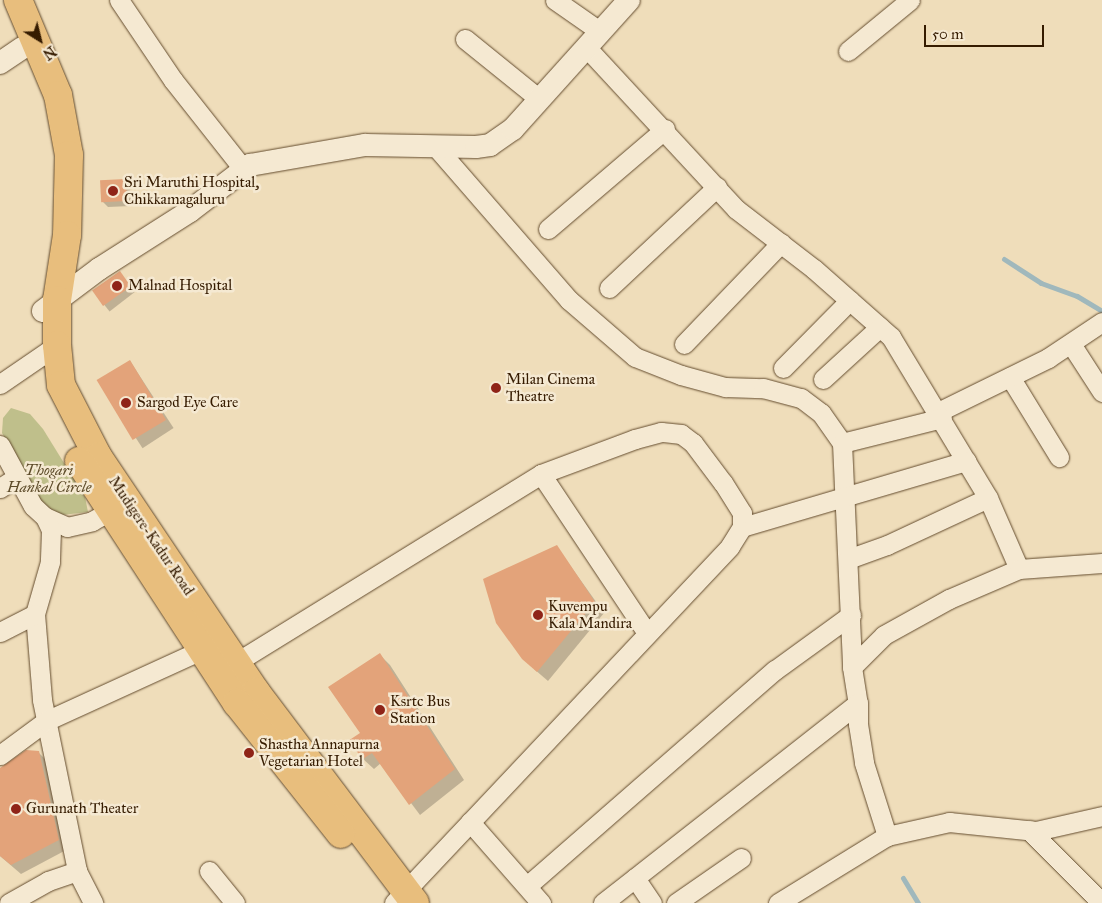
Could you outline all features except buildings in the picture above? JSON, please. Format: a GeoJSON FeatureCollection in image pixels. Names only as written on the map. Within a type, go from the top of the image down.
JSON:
{"type":"FeatureCollection","features":[{"type":"Feature","properties":{"kind":"highway","name":"Mudigere-Kadur Road"},"geometry":{"type":"LineString","coordinates":[[18,0],[58,95],[69,155],[68,235],[50,306]]}},
{"type":"Feature","properties":{"kind":"highway","name":"Mudigere-Kadur Road"},"geometry":{"type":"LineString","coordinates":[[0,2],[22,48],[46,118],[56,188],[48,351],[44,385],[56,416],[110,511],[201,650],[227,668]]}},
{"type":"Feature","properties":{"kind":"highway","name":"Mudigere-Kadur Road"},"geometry":{"type":"LineString","coordinates":[[48,351],[61,385],[86,436],[227,668],[405,899]]}},
{"type":"Feature","properties":{"kind":"street"},"geometry":{"type":"LineString","coordinates":[[119,0],[172,80],[244,170]]}},
{"type":"Feature","properties":{"kind":"street"},"geometry":{"type":"LineString","coordinates":[[554,0],[592,38],[665,129],[736,209],[781,243],[891,337],[940,415],[988,498],[1019,569]]}},
{"type":"Feature","properties":{"kind":"street"},"geometry":{"type":"LineString","coordinates":[[50,306],[99,269],[190,211],[250,165],[365,145],[490,145],[513,129],[538,98],[629,0]]}},
{"type":"Feature","properties":{"kind":"street"},"geometry":{"type":"LineString","coordinates":[[848,51],[910,0]]}},
{"type":"Feature","properties":{"kind":"street"},"geometry":{"type":"LineString","coordinates":[[465,40],[538,98]]}},
{"type":"Feature","properties":{"kind":"street"},"geometry":{"type":"LineString","coordinates":[[0,63],[22,48]]}},
{"type":"Feature","properties":{"kind":"street"},"geometry":{"type":"LineString","coordinates":[[548,229],[665,129]]}},
{"type":"Feature","properties":{"kind":"street"},"geometry":{"type":"LineString","coordinates":[[436,146],[569,300],[635,357],[681,375],[725,387],[763,388],[801,398],[820,413],[842,443],[852,667],[864,763],[887,836]]}},
{"type":"Feature","properties":{"kind":"street"},"geometry":{"type":"LineString","coordinates":[[609,288],[717,187]]}},
{"type":"Feature","properties":{"kind":"street"},"geometry":{"type":"LineString","coordinates":[[684,344],[781,243]]}},
{"type":"Feature","properties":{"kind":"street"},"geometry":{"type":"LineString","coordinates":[[783,368],[850,300]]}},
{"type":"Feature","properties":{"kind":"street"},"geometry":{"type":"LineString","coordinates":[[842,443],[940,415],[1071,344],[1102,322]]}},
{"type":"Feature","properties":{"kind":"street"},"geometry":{"type":"LineString","coordinates":[[824,379],[880,327]]}},
{"type":"Feature","properties":{"kind":"street"},"geometry":{"type":"LineString","coordinates":[[1071,344],[1102,392]]}},
{"type":"Feature","properties":{"kind":"street"},"geometry":{"type":"LineString","coordinates":[[0,384],[48,351]]}},
{"type":"Feature","properties":{"kind":"street"},"geometry":{"type":"LineString","coordinates":[[1010,377],[1059,457]]}},
{"type":"Feature","properties":{"kind":"street"},"geometry":{"type":"LineString","coordinates":[[227,668],[541,474],[635,439],[661,432],[681,434],[693,443],[723,483],[742,513],[742,527],[730,546],[470,822],[405,899]]}},
{"type":"Feature","properties":{"kind":"street"},"geometry":{"type":"LineString","coordinates":[[0,445],[33,506],[45,517],[68,527],[92,521],[110,511]]}},
{"type":"Feature","properties":{"kind":"street"},"geometry":{"type":"LineString","coordinates":[[742,527],[843,495],[966,461]]}},
{"type":"Feature","properties":{"kind":"street"},"geometry":{"type":"LineString","coordinates":[[541,474],[647,633]]}},
{"type":"Feature","properties":{"kind":"street"},"geometry":{"type":"LineString","coordinates":[[0,488],[17,477]]}},
{"type":"Feature","properties":{"kind":"street"},"geometry":{"type":"LineString","coordinates":[[848,559],[887,545],[988,498]]}},
{"type":"Feature","properties":{"kind":"street"},"geometry":{"type":"LineString","coordinates":[[45,517],[51,530],[50,562],[35,614],[46,721],[77,871],[93,903]]}},
{"type":"Feature","properties":{"kind":"street"},"geometry":{"type":"LineString","coordinates":[[852,667],[884,635],[949,599],[1019,569],[1102,563]]}},
{"type":"Feature","properties":{"kind":"street"},"geometry":{"type":"LineString","coordinates":[[0,632],[35,614]]}},
{"type":"Feature","properties":{"kind":"street"},"geometry":{"type":"LineString","coordinates":[[527,886],[775,670],[851,615]]}},
{"type":"Feature","properties":{"kind":"street"},"geometry":{"type":"LineString","coordinates":[[0,756],[46,721],[201,650]]}},
{"type":"Feature","properties":{"kind":"street"},"geometry":{"type":"LineString","coordinates":[[603,903],[858,704]]}},
{"type":"Feature","properties":{"kind":"street"},"geometry":{"type":"LineString","coordinates":[[781,902],[887,836],[949,822],[1029,830],[1102,816]]}},
{"type":"Feature","properties":{"kind":"street"},"geometry":{"type":"LineString","coordinates":[[470,822],[541,903]]}},
{"type":"Feature","properties":{"kind":"street"},"geometry":{"type":"LineString","coordinates":[[1029,830],[1102,903]]}},
{"type":"Feature","properties":{"kind":"street"},"geometry":{"type":"LineString","coordinates":[[676,903],[741,858]]}},
{"type":"Feature","properties":{"kind":"street"},"geometry":{"type":"LineString","coordinates":[[9,903],[48,881],[77,871]]}},
{"type":"Feature","properties":{"kind":"street"},"geometry":{"type":"LineString","coordinates":[[209,871],[235,903]]}},
{"type":"Feature","properties":{"kind":"street"},"geometry":{"type":"LineString","coordinates":[[635,878],[652,903]]}},
{"type":"Feature","properties":{"kind":"green space","name":"Thogari Hankal Circle"},"geometry":{"type":"Polygon","coordinates":[[[11,408],[30,414],[43,429],[85,497],[88,512],[62,515],[41,504],[2,433],[3,418],[11,408]]]}},
{"type":"Feature","properties":{"kind":"waterway"},"geometry":{"type":"LineString","coordinates":[[1004,259],[1041,283],[1077,296],[1102,311]]}},
{"type":"Feature","properties":{"kind":"waterway"},"geometry":{"type":"LineString","coordinates":[[903,878],[918,903]]}},
{"type":"Feature","properties":{"kind":"place","name":"Sri Maruthi Hospital, Chikkamagaluru"},"geometry":{"type":"Point","coordinates":[113,191]}},
{"type":"Feature","properties":{"kind":"place","name":"Malnad Hospital"},"geometry":{"type":"Point","coordinates":[117,286]}},
{"type":"Feature","properties":{"kind":"place","name":"Milan Cinema Theatre"},"geometry":{"type":"Point","coordinates":[496,388]}},
{"type":"Feature","properties":{"kind":"place","name":"Sargod Eye Care"},"geometry":{"type":"Point","coordinates":[126,403]}},
{"type":"Feature","properties":{"kind":"place","name":"Kuvempu Kala Mandira"},"geometry":{"type":"Point","coordinates":[538,615]}},
{"type":"Feature","properties":{"kind":"place","name":"Ksrtc Bus Station"},"geometry":{"type":"Point","coordinates":[380,710]}},
{"type":"Feature","properties":{"kind":"place","name":"Shastha Annapurna Vegetarian Hotel"},"geometry":{"type":"Point","coordinates":[249,753]}},
{"type":"Feature","properties":{"kind":"place","name":"Gurunath Theater"},"geometry":{"type":"Point","coordinates":[16,809]}}]}
